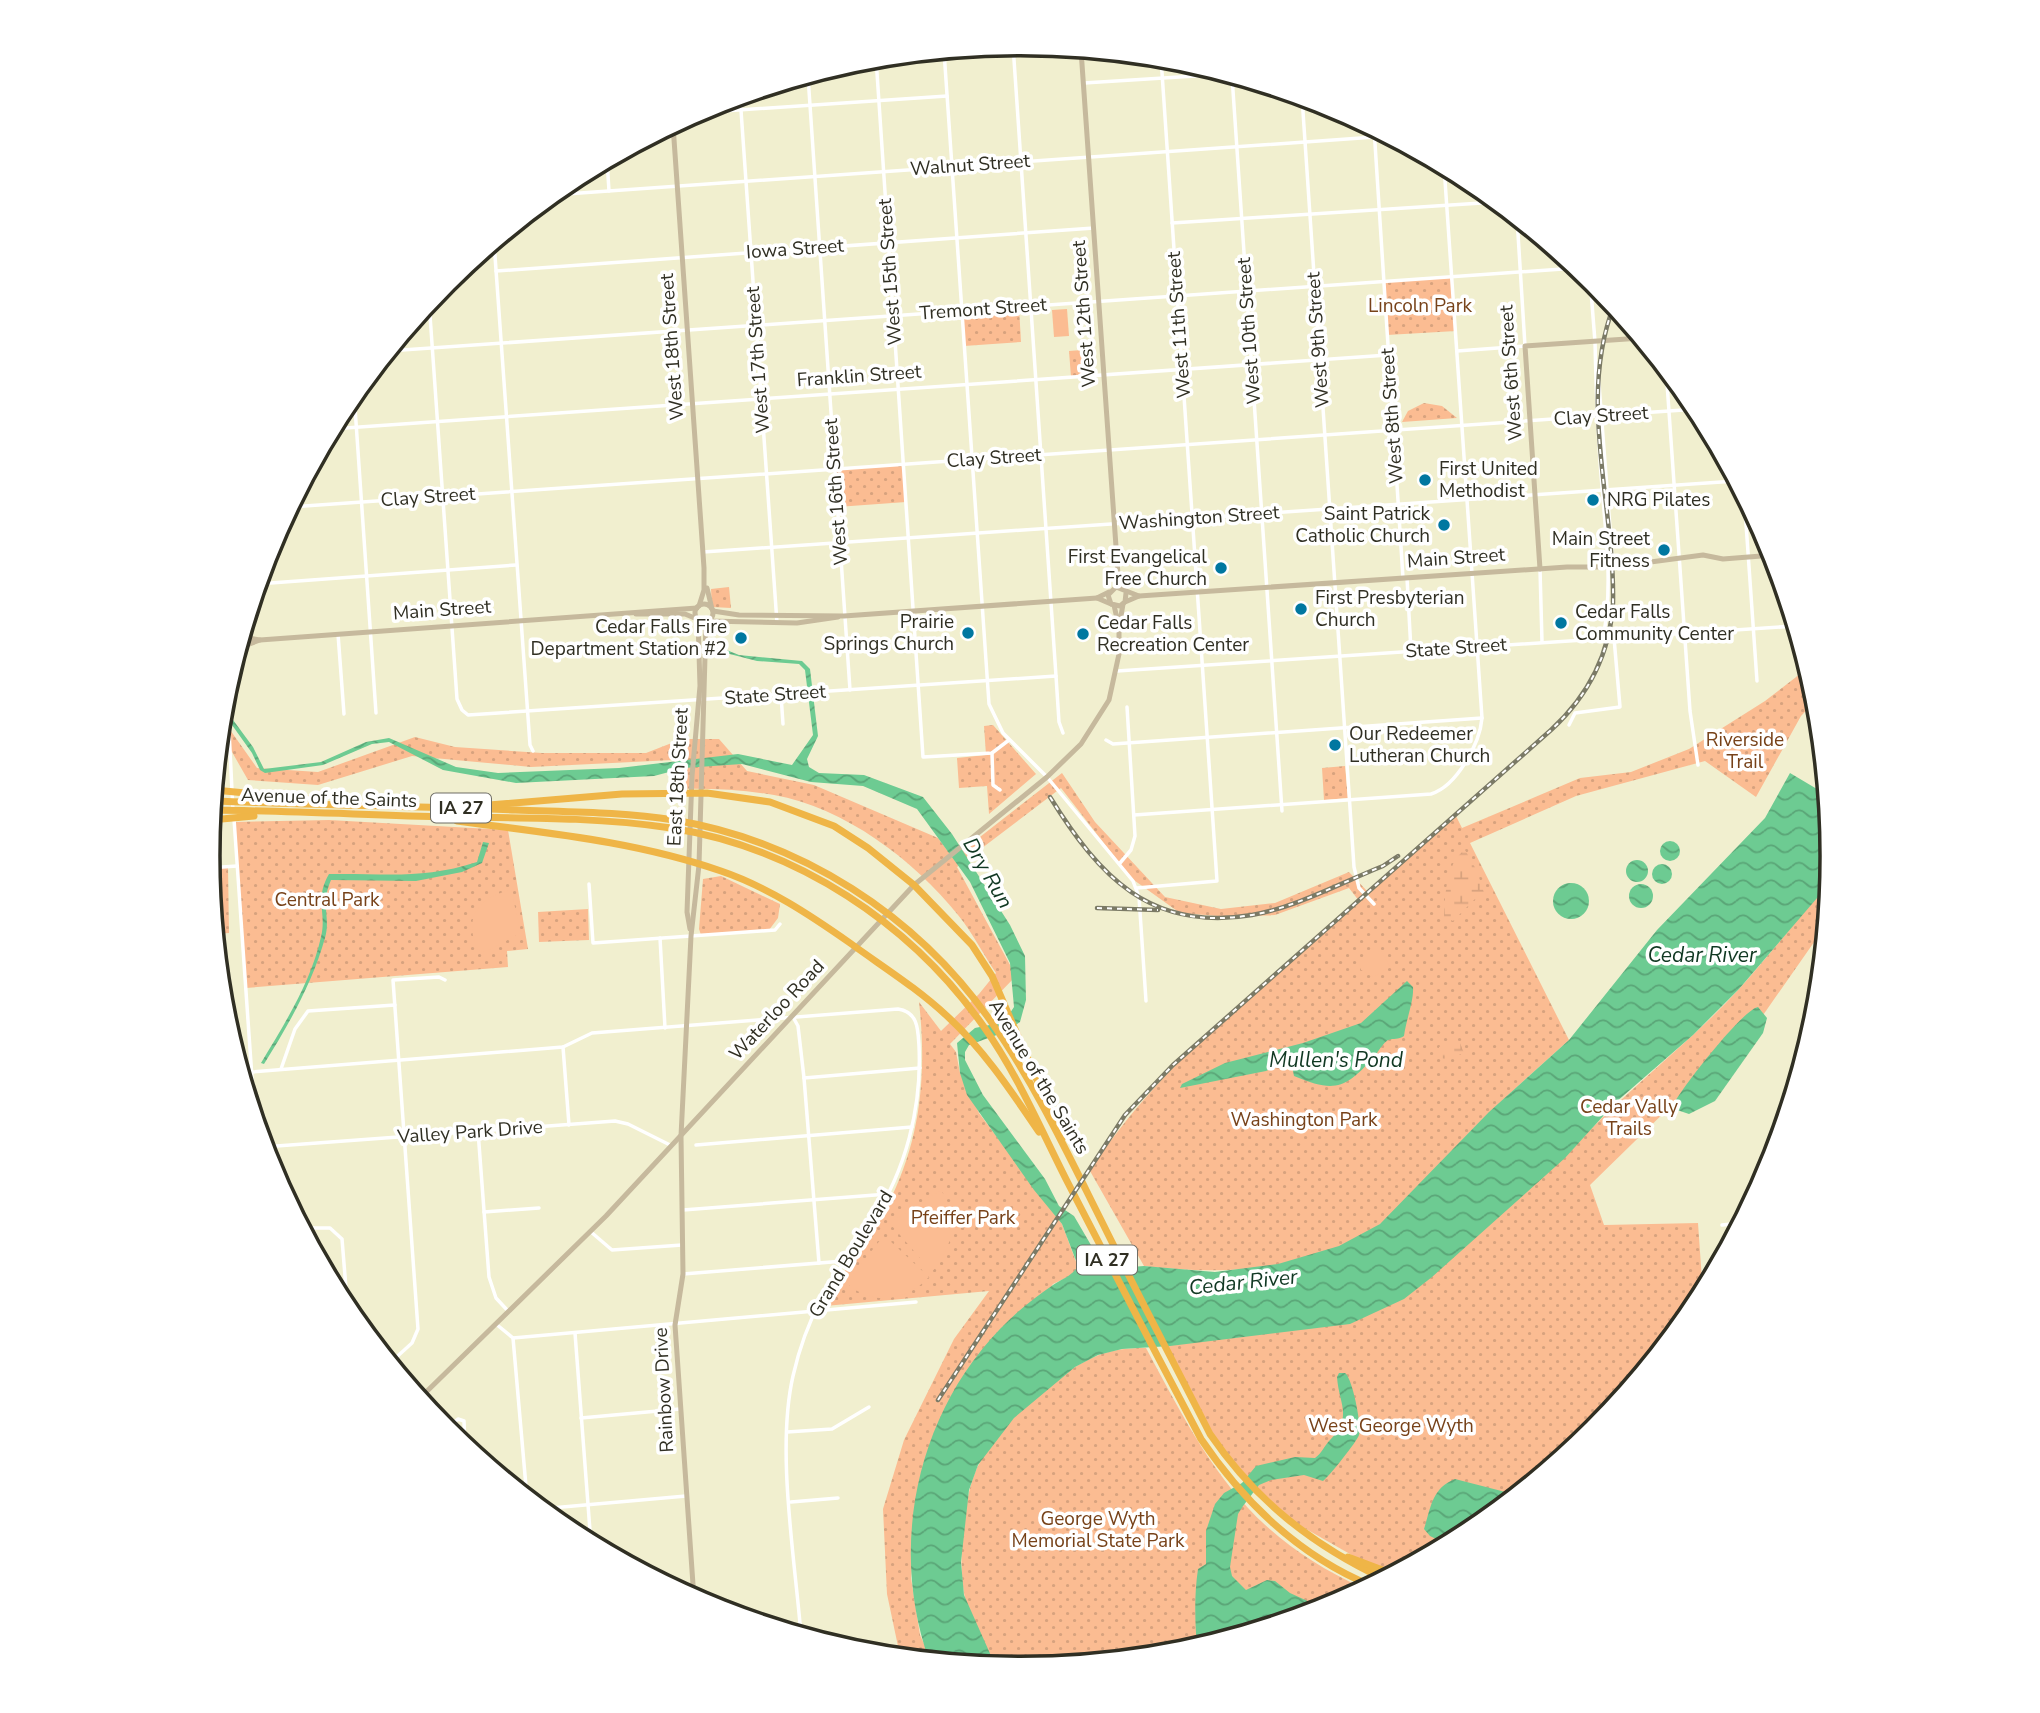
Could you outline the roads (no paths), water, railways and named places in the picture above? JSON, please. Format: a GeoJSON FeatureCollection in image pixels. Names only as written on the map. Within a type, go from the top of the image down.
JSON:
{"type":"FeatureCollection","features":[{"type":"Feature","properties":{"kind":"highway"},"geometry":{"type":"LineString","coordinates":[[222,793],[248,806]]}},
{"type":"Feature","properties":{"kind":"highway"},"geometry":{"type":"LineString","coordinates":[[431,806],[514,804],[622,794],[702,794],[770,802],[819,819],[868,848],[915,885],[972,945],[992,976],[1079,1177]]}},
{"type":"Feature","properties":{"kind":"highway","name":"Avenue of the Saints"},"geometry":{"type":"LineString","coordinates":[[221,802],[328,814],[674,824]]}},
{"type":"Feature","properties":{"kind":"highway","name":"Avenue of the Saints"},"geometry":{"type":"LineString","coordinates":[[248,806],[344,803],[431,806],[674,824],[718,834],[792,865],[866,903],[901,929],[967,997],[1007,1047],[1079,1177],[1210,1434],[1237,1470],[1268,1505],[1321,1546],[1374,1574]]}},
{"type":"Feature","properties":{"kind":"highway"},"geometry":{"type":"LineString","coordinates":[[221,813],[248,806]]}},
{"type":"Feature","properties":{"kind":"highway"},"geometry":{"type":"LineString","coordinates":[[421,816],[564,833],[699,865],[764,889],[901,978],[948,1016],[1004,1080],[1051,1150]]}},
{"type":"Feature","properties":{"kind":"highway","name":"Avenue of the Saints"},"geometry":{"type":"LineString","coordinates":[[967,997],[1000,1051],[1201,1439],[1226,1475],[1260,1513],[1323,1562],[1360,1580]]}},
{"type":"Feature","properties":{"kind":"highway"},"geometry":{"type":"LineString","coordinates":[[1321,1546],[1382,1570]]}},
{"type":"Feature","properties":{"kind":"main road","name":"West 12th Street"},"geometry":{"type":"LineString","coordinates":[[1082,59],[1118,575],[1124,591]]}},
{"type":"Feature","properties":{"kind":"main road","name":"West 18th Street"},"geometry":{"type":"LineString","coordinates":[[674,135],[704,568],[704,590],[698,607]]}},
{"type":"Feature","properties":{"kind":"main road"},"geometry":{"type":"LineString","coordinates":[[1525,346],[1630,339]]}},
{"type":"Feature","properties":{"kind":"main road","name":"West 6th Street"},"geometry":{"type":"LineString","coordinates":[[1525,346],[1540,569]]}},
{"type":"Feature","properties":{"kind":"main road","name":"Main Street"},"geometry":{"type":"LineString","coordinates":[[1112,605],[1139,596],[1472,573],[1610,567],[1679,556],[1762,556]]}},
{"type":"Feature","properties":{"kind":"main road","name":"West 18th Street"},"geometry":{"type":"LineString","coordinates":[[704,568],[712,610]]}},
{"type":"Feature","properties":{"kind":"main road","name":"West 12th Street"},"geometry":{"type":"LineString","coordinates":[[1111,590],[1118,575]]}},
{"type":"Feature","properties":{"kind":"main road"},"geometry":{"type":"LineString","coordinates":[[844,616],[823,621],[777,623],[707,621],[712,610],[844,616],[1097,598],[1111,590]]}},
{"type":"Feature","properties":{"kind":"main road","name":"Main Street"},"geometry":{"type":"LineString","coordinates":[[1111,590],[1139,596]]}},
{"type":"Feature","properties":{"kind":"main road","name":"Waterloo Road"},"geometry":{"type":"LineString","coordinates":[[1111,590],[1112,605],[1119,628]]}},
{"type":"Feature","properties":{"kind":"main road","name":"Waterloo Road"},"geometry":{"type":"LineString","coordinates":[[426,1392],[591,1232],[915,885],[1046,777],[1093,728],[1109,700],[1117,671],[1124,591]]}},
{"type":"Feature","properties":{"kind":"main road"},"geometry":{"type":"LineString","coordinates":[[1097,598],[1112,605]]}},
{"type":"Feature","properties":{"kind":"main road","name":"Main Street"},"geometry":{"type":"LineString","coordinates":[[250,638],[260,640],[626,613],[698,607],[705,604],[712,610]]}},
{"type":"Feature","properties":{"kind":"main road","name":"East 18th Street"},"geometry":{"type":"LineString","coordinates":[[681,1136],[691,936],[699,865],[703,775],[698,607]]}},
{"type":"Feature","properties":{"kind":"main road","name":"Main Street"},"geometry":{"type":"LineString","coordinates":[[626,613],[685,614],[707,621]]}},
{"type":"Feature","properties":{"kind":"main road","name":"East 18th Street"},"geometry":{"type":"LineString","coordinates":[[691,936],[687,912],[691,794],[707,621]]}},
{"type":"Feature","properties":{"kind":"main road","name":"Main Street"},"geometry":{"type":"LineString","coordinates":[[248,644],[260,640]]}},
{"type":"Feature","properties":{"kind":"main road","name":"Rainbow Drive"},"geometry":{"type":"LineString","coordinates":[[681,1136],[684,1245],[683,1274],[675,1325],[693,1586]]}},
{"type":"Feature","properties":{"kind":"street"},"geometry":{"type":"LineString","coordinates":[[1014,56],[1050,602],[1059,722],[1063,733]]}},
{"type":"Feature","properties":{"kind":"street"},"geometry":{"type":"LineString","coordinates":[[945,60],[987,680],[992,715],[1009,740],[1046,777],[1120,863],[1137,888],[1146,1001]]}},
{"type":"Feature","properties":{"kind":"street","name":"West 15th Street"},"geometry":{"type":"LineString","coordinates":[[877,69],[923,757],[992,753]]}},
{"type":"Feature","properties":{"kind":"street","name":"West 11th Street"},"geometry":{"type":"LineString","coordinates":[[1137,888],[1217,881],[1162,69]]}},
{"type":"Feature","properties":{"kind":"street"},"geometry":{"type":"LineString","coordinates":[[1084,83],[1197,76]]}},
{"type":"Feature","properties":{"kind":"street","name":"West 16th Street"},"geometry":{"type":"LineString","coordinates":[[809,84],[850,690]]}},
{"type":"Feature","properties":{"kind":"street","name":"West 10th Street"},"geometry":{"type":"LineString","coordinates":[[1233,85],[1282,811]]}},
{"type":"Feature","properties":{"kind":"street"},"geometry":{"type":"LineString","coordinates":[[730,111],[947,96]]}},
{"type":"Feature","properties":{"kind":"street","name":"West 17th Street"},"geometry":{"type":"LineString","coordinates":[[741,107],[777,623]]}},
{"type":"Feature","properties":{"kind":"street","name":"West 9th Street"},"geometry":{"type":"LineString","coordinates":[[1303,108],[1356,877],[1361,891],[1374,904]]}},
{"type":"Feature","properties":{"kind":"street","name":"Walnut Street"},"geometry":{"type":"LineString","coordinates":[[572,193],[1372,138]]}},
{"type":"Feature","properties":{"kind":"street","name":"West 8th Street"},"geometry":{"type":"LineString","coordinates":[[1374,139],[1398,504],[1411,651]]}},
{"type":"Feature","properties":{"kind":"street"},"geometry":{"type":"LineString","coordinates":[[608,171],[609,191]]}},
{"type":"Feature","properties":{"kind":"street"},"geometry":{"type":"LineString","coordinates":[[1134,815],[1431,794],[1442,789],[1478,743],[1482,718],[1445,179]]}},
{"type":"Feature","properties":{"kind":"street"},"geometry":{"type":"LineString","coordinates":[[1172,223],[1482,203]]}},
{"type":"Feature","properties":{"kind":"street","name":"Iowa Street"},"geometry":{"type":"LineString","coordinates":[[496,271],[1094,228]]}},
{"type":"Feature","properties":{"kind":"street","name":"West 6th Street"},"geometry":{"type":"LineString","coordinates":[[1518,230],[1525,346]]}},
{"type":"Feature","properties":{"kind":"street"},"geometry":{"type":"LineString","coordinates":[[495,253],[520,621],[530,745],[533,751]]}},
{"type":"Feature","properties":{"kind":"street","name":"Tremont Street"},"geometry":{"type":"LineString","coordinates":[[401,350],[1563,269]]}},
{"type":"Feature","properties":{"kind":"street"},"geometry":{"type":"LineString","coordinates":[[1591,296],[1610,567],[1603,638]]}},
{"type":"Feature","properties":{"kind":"street"},"geometry":{"type":"LineString","coordinates":[[430,316],[453,625]]}},
{"type":"Feature","properties":{"kind":"street"},"geometry":{"type":"LineString","coordinates":[[1457,351],[1525,346]]}},
{"type":"Feature","properties":{"kind":"street","name":"Franklin Street"},"geometry":{"type":"LineString","coordinates":[[344,428],[1388,355]]}},
{"type":"Feature","properties":{"kind":"street"},"geometry":{"type":"LineString","coordinates":[[1667,386],[1690,711],[1698,765]]}},
{"type":"Feature","properties":{"kind":"street","name":"Clay Street"},"geometry":{"type":"LineString","coordinates":[[300,506],[1685,410]]}},
{"type":"Feature","properties":{"kind":"street"},"geometry":{"type":"LineString","coordinates":[[355,411],[376,713]]}},
{"type":"Feature","properties":{"kind":"street","name":"Washington Street"},"geometry":{"type":"LineString","coordinates":[[703,552],[1727,482]]}},
{"type":"Feature","properties":{"kind":"street"},"geometry":{"type":"LineString","coordinates":[[1746,518],[1757,681]]}},
{"type":"Feature","properties":{"kind":"street"},"geometry":{"type":"LineString","coordinates":[[268,583],[516,565]]}},
{"type":"Feature","properties":{"kind":"street"},"geometry":{"type":"LineString","coordinates":[[1540,569],[1542,642]]}},
{"type":"Feature","properties":{"kind":"street","name":"State Street"},"geometry":{"type":"LineString","coordinates":[[453,625],[458,704],[472,716],[1056,676]]}},
{"type":"Feature","properties":{"kind":"street","name":"State Street"},"geometry":{"type":"LineString","coordinates":[[1117,671],[1786,626]]}},
{"type":"Feature","properties":{"kind":"street"},"geometry":{"type":"LineString","coordinates":[[338,634],[344,714]]}},
{"type":"Feature","properties":{"kind":"street"},"geometry":{"type":"LineString","coordinates":[[1569,726],[1575,713],[1620,706],[1614,638]]}},
{"type":"Feature","properties":{"kind":"street"},"geometry":{"type":"LineString","coordinates":[[781,695],[783,724]]}},
{"type":"Feature","properties":{"kind":"street"},"geometry":{"type":"LineString","coordinates":[[1120,863],[1131,850],[1135,836],[1126,708]]}},
{"type":"Feature","properties":{"kind":"street"},"geometry":{"type":"LineString","coordinates":[[1106,740],[1113,744],[1482,718]]}},
{"type":"Feature","properties":{"kind":"street"},"geometry":{"type":"LineString","coordinates":[[229,733],[253,1083]]}},
{"type":"Feature","properties":{"kind":"street"},"geometry":{"type":"LineString","coordinates":[[1000,790],[993,785],[992,753],[1009,740]]}},
{"type":"Feature","properties":{"kind":"street"},"geometry":{"type":"LineString","coordinates":[[219,867],[237,866]]}},
{"type":"Feature","properties":{"kind":"street"},"geometry":{"type":"LineString","coordinates":[[589,884],[593,943],[775,930],[780,924]]}},
{"type":"Feature","properties":{"kind":"street"},"geometry":{"type":"LineString","coordinates":[[660,938],[665,1028]]}},
{"type":"Feature","properties":{"kind":"street"},"geometry":{"type":"LineString","coordinates":[[396,1357],[412,1343],[418,1329],[393,979],[439,977],[445,981]]}},
{"type":"Feature","properties":{"kind":"street"},"geometry":{"type":"LineString","coordinates":[[281,1069],[295,1029],[308,1010],[395,1005]]}},
{"type":"Feature","properties":{"kind":"street","name":"Grand Boulevard"},"geometry":{"type":"LineString","coordinates":[[793,1017],[898,1009],[907,1011],[918,1028],[920,1068],[912,1127],[888,1194],[814,1312],[792,1379],[786,1432],[800,1626]]}},
{"type":"Feature","properties":{"kind":"street"},"geometry":{"type":"LineString","coordinates":[[252,1072],[563,1047],[592,1033],[793,1017],[798,1026],[804,1078],[819,1263]]}},
{"type":"Feature","properties":{"kind":"street"},"geometry":{"type":"LineString","coordinates":[[563,1047],[569,1125]]}},
{"type":"Feature","properties":{"kind":"street"},"geometry":{"type":"LineString","coordinates":[[804,1078],[920,1068]]}},
{"type":"Feature","properties":{"kind":"street","name":"Valley Park Drive"},"geometry":{"type":"LineString","coordinates":[[274,1146],[622,1122],[673,1146]]}},
{"type":"Feature","properties":{"kind":"street"},"geometry":{"type":"LineString","coordinates":[[696,1144],[912,1127]]}},
{"type":"Feature","properties":{"kind":"street"},"geometry":{"type":"LineString","coordinates":[[478,1131],[490,1284],[496,1298],[509,1312]]}},
{"type":"Feature","properties":{"kind":"street"},"geometry":{"type":"LineString","coordinates":[[683,1210],[888,1194]]}},
{"type":"Feature","properties":{"kind":"street"},"geometry":{"type":"LineString","coordinates":[[484,1212],[539,1208]]}},
{"type":"Feature","properties":{"kind":"street"},"geometry":{"type":"LineString","coordinates":[[1722,1225],[1731,1224]]}},
{"type":"Feature","properties":{"kind":"street"},"geometry":{"type":"LineString","coordinates":[[311,1228],[326,1227],[342,1239],[346,1288]]}},
{"type":"Feature","properties":{"kind":"street"},"geometry":{"type":"LineString","coordinates":[[591,1232],[612,1250],[684,1245]]}},
{"type":"Feature","properties":{"kind":"street"},"geometry":{"type":"LineString","coordinates":[[683,1274],[844,1261]]}},
{"type":"Feature","properties":{"kind":"street"},"geometry":{"type":"LineString","coordinates":[[496,1324],[513,1338],[916,1302]]}},
{"type":"Feature","properties":{"kind":"street"},"geometry":{"type":"LineString","coordinates":[[575,1333],[590,1531]]}},
{"type":"Feature","properties":{"kind":"street"},"geometry":{"type":"LineString","coordinates":[[513,1338],[526,1486]]}},
{"type":"Feature","properties":{"kind":"street"},"geometry":{"type":"LineString","coordinates":[[786,1432],[832,1429],[869,1407]]}},
{"type":"Feature","properties":{"kind":"street"},"geometry":{"type":"LineString","coordinates":[[581,1418],[680,1409]]}},
{"type":"Feature","properties":{"kind":"street"},"geometry":{"type":"LineString","coordinates":[[454,1423],[458,1419],[464,1421],[464,1433]]}},
{"type":"Feature","properties":{"kind":"street"},"geometry":{"type":"LineString","coordinates":[[555,1508],[686,1496]]}},
{"type":"Feature","properties":{"kind":"street"},"geometry":{"type":"LineString","coordinates":[[790,1502],[838,1498]]}},
{"type":"Feature","properties":{"kind":"water","name":"Cedar River"},"geometry":{"type":"Polygon","coordinates":[[[714,645],[739,655],[802,661],[810,669],[818,736],[807,759],[809,767],[819,773],[864,775],[923,797],[952,834],[1010,925],[1025,956],[1026,1000],[1020,1022],[1005,1032],[969,1045],[965,1060],[983,1095],[1045,1179],[1059,1206],[1074,1216],[1105,1269],[1144,1266],[1215,1272],[1278,1264],[1339,1246],[1380,1224],[1489,1112],[1569,1040],[1657,930],[1765,818],[1790,773],[1818,789],[1819,896],[1739,989],[1693,1035],[1615,1103],[1565,1158],[1404,1299],[1350,1324],[1170,1346],[1122,1349],[1098,1355],[1075,1367],[1014,1418],[978,1465],[969,1490],[961,1562],[964,1595],[991,1656],[926,1651],[917,1617],[911,1573],[912,1529],[918,1485],[930,1442],[948,1402],[971,1364],[1000,1329],[1025,1306],[1070,1275],[1078,1266],[1062,1224],[1034,1190],[967,1095],[960,1073],[957,1043],[975,1028],[1004,1022],[1014,1007],[1010,963],[970,882],[917,809],[863,786],[811,782],[742,764],[684,768],[654,776],[516,783],[443,770],[389,742],[372,744],[323,765],[265,773],[260,770],[252,753],[231,724],[232,718],[253,747],[264,769],[321,762],[366,742],[389,738],[456,767],[498,773],[619,768],[738,754],[792,765],[813,735],[805,670],[799,664],[757,661],[714,650],[714,645]]]}},
{"type":"Feature","properties":{"kind":"water"},"geometry":{"type":"Polygon","coordinates":[[[1670,841],[1677,844],[1680,851],[1677,858],[1670,861],[1663,858],[1660,851],[1663,844],[1670,841]]]}},
{"type":"Feature","properties":{"kind":"water"},"geometry":{"type":"Polygon","coordinates":[[[483,842],[489,843],[482,863],[462,872],[416,881],[331,880],[326,897],[327,931],[314,971],[282,1034],[264,1064],[261,1063],[296,1002],[317,954],[323,920],[322,891],[329,874],[403,874],[457,868],[477,862],[483,842]]]}},
{"type":"Feature","properties":{"kind":"water"},"geometry":{"type":"Polygon","coordinates":[[[1633,860],[1641,860],[1648,867],[1648,875],[1641,882],[1633,882],[1626,875],[1626,867],[1633,860]]]}},
{"type":"Feature","properties":{"kind":"water"},"geometry":{"type":"Polygon","coordinates":[[[1662,864],[1669,867],[1672,874],[1669,881],[1662,884],[1655,881],[1652,874],[1655,867],[1662,864]]]}},
{"type":"Feature","properties":{"kind":"water"},"geometry":{"type":"Polygon","coordinates":[[[1571,883],[1584,888],[1589,901],[1584,914],[1571,919],[1558,914],[1553,901],[1558,888],[1571,883]]]}},
{"type":"Feature","properties":{"kind":"water"},"geometry":{"type":"Polygon","coordinates":[[[1641,884],[1649,888],[1653,896],[1649,904],[1641,908],[1633,904],[1629,896],[1633,888],[1641,884]]]}},
{"type":"Feature","properties":{"kind":"water","name":"Mullen's Pond"},"geometry":{"type":"Polygon","coordinates":[[[1407,981],[1413,987],[1413,992],[1404,1036],[1386,1041],[1364,1068],[1347,1082],[1320,1085],[1294,1076],[1292,1066],[1286,1062],[1266,1071],[1180,1088],[1182,1084],[1225,1063],[1303,1043],[1361,1023],[1407,981]]]}},
{"type":"Feature","properties":{"kind":"water"},"geometry":{"type":"Polygon","coordinates":[[[1758,1007],[1767,1018],[1763,1033],[1715,1101],[1689,1114],[1671,1108],[1698,1069],[1726,1036],[1750,1011],[1758,1007]]]}},
{"type":"Feature","properties":{"kind":"water"},"geometry":{"type":"Polygon","coordinates":[[[1339,1373],[1348,1376],[1359,1422],[1359,1435],[1323,1481],[1304,1475],[1271,1480],[1259,1485],[1238,1514],[1230,1567],[1232,1576],[1246,1590],[1267,1580],[1275,1581],[1290,1593],[1310,1602],[1277,1615],[1196,1637],[1198,1569],[1206,1564],[1206,1531],[1215,1504],[1224,1493],[1242,1483],[1256,1466],[1295,1457],[1315,1458],[1319,1454],[1337,1432],[1343,1417],[1337,1377],[1339,1373]]]}},
{"type":"Feature","properties":{"kind":"water"},"geometry":{"type":"Polygon","coordinates":[[[1455,1479],[1507,1492],[1437,1539],[1424,1529],[1437,1493],[1455,1479]]]}},
{"type":"Feature","properties":{"kind":"railway"},"geometry":{"type":"LineString","coordinates":[[938,1400],[1125,1115],[1173,1065],[1551,730],[1586,689],[1602,657],[1613,603],[1598,415],[1603,341],[1610,317]]}},
{"type":"Feature","properties":{"kind":"railway"},"geometry":{"type":"LineString","coordinates":[[1050,797],[1088,851],[1109,874],[1131,892],[1156,906],[1184,915],[1216,918],[1268,912],[1318,894],[1383,866],[1398,856]]}},
{"type":"Feature","properties":{"kind":"railway"},"geometry":{"type":"LineString","coordinates":[[1097,908],[1158,910]]}},
{"type":"Feature","properties":{"kind":"place","name":"First United Methodist"},"geometry":{"type":"Point","coordinates":[1425,480]}},
{"type":"Feature","properties":{"kind":"place","name":"NRG Pilates"},"geometry":{"type":"Point","coordinates":[1593,500]}},
{"type":"Feature","properties":{"kind":"place","name":"Saint Patrick Catholic Church"},"geometry":{"type":"Point","coordinates":[1444,525]}},
{"type":"Feature","properties":{"kind":"place","name":"Main Street Fitness"},"geometry":{"type":"Point","coordinates":[1664,550]}},
{"type":"Feature","properties":{"kind":"place","name":"First Evangelical Free Church"},"geometry":{"type":"Point","coordinates":[1221,568]}},
{"type":"Feature","properties":{"kind":"place","name":"First Presbyterian Church"},"geometry":{"type":"Point","coordinates":[1301,609]}},
{"type":"Feature","properties":{"kind":"place","name":"Cedar Falls Community Center"},"geometry":{"type":"Point","coordinates":[1561,623]}},
{"type":"Feature","properties":{"kind":"place","name":"Prairie Springs Church"},"geometry":{"type":"Point","coordinates":[968,633]}},
{"type":"Feature","properties":{"kind":"place","name":"Cedar Falls Recreation Center"},"geometry":{"type":"Point","coordinates":[1083,634]}},
{"type":"Feature","properties":{"kind":"place","name":"Cedar Falls Fire Department Station #2"},"geometry":{"type":"Point","coordinates":[741,638]}},
{"type":"Feature","properties":{"kind":"place","name":"Our Redeemer Lutheran Church"},"geometry":{"type":"Point","coordinates":[1335,745]}},
{"type":"Feature","properties":{"kind":"park label","name":"Lincoln Park"},"geometry":{"type":"Point","coordinates":[1420,306]}},
{"type":"Feature","properties":{"kind":"park label","name":"Riverside Trail"},"geometry":{"type":"Point","coordinates":[1745,751]}},
{"type":"Feature","properties":{"kind":"park label","name":"Central Park"},"geometry":{"type":"Point","coordinates":[327,900]}},
{"type":"Feature","properties":{"kind":"park label","name":"Cedar Vally Trails"},"geometry":{"type":"Point","coordinates":[1629,1118]}},
{"type":"Feature","properties":{"kind":"park label","name":"Washington Park"},"geometry":{"type":"Point","coordinates":[1304,1120]}},
{"type":"Feature","properties":{"kind":"park label","name":"Pfeiffer Park"},"geometry":{"type":"Point","coordinates":[963,1218]}},
{"type":"Feature","properties":{"kind":"park label","name":"West George Wyth"},"geometry":{"type":"Point","coordinates":[1391,1426]}},
{"type":"Feature","properties":{"kind":"park label","name":"George Wyth Memorial State Park"},"geometry":{"type":"Point","coordinates":[1098,1530]}},
{"type":"Feature","properties":{"kind":"water label","name":"Dry Run"},"geometry":{"type":"Point","coordinates":[988,873]}}]}
